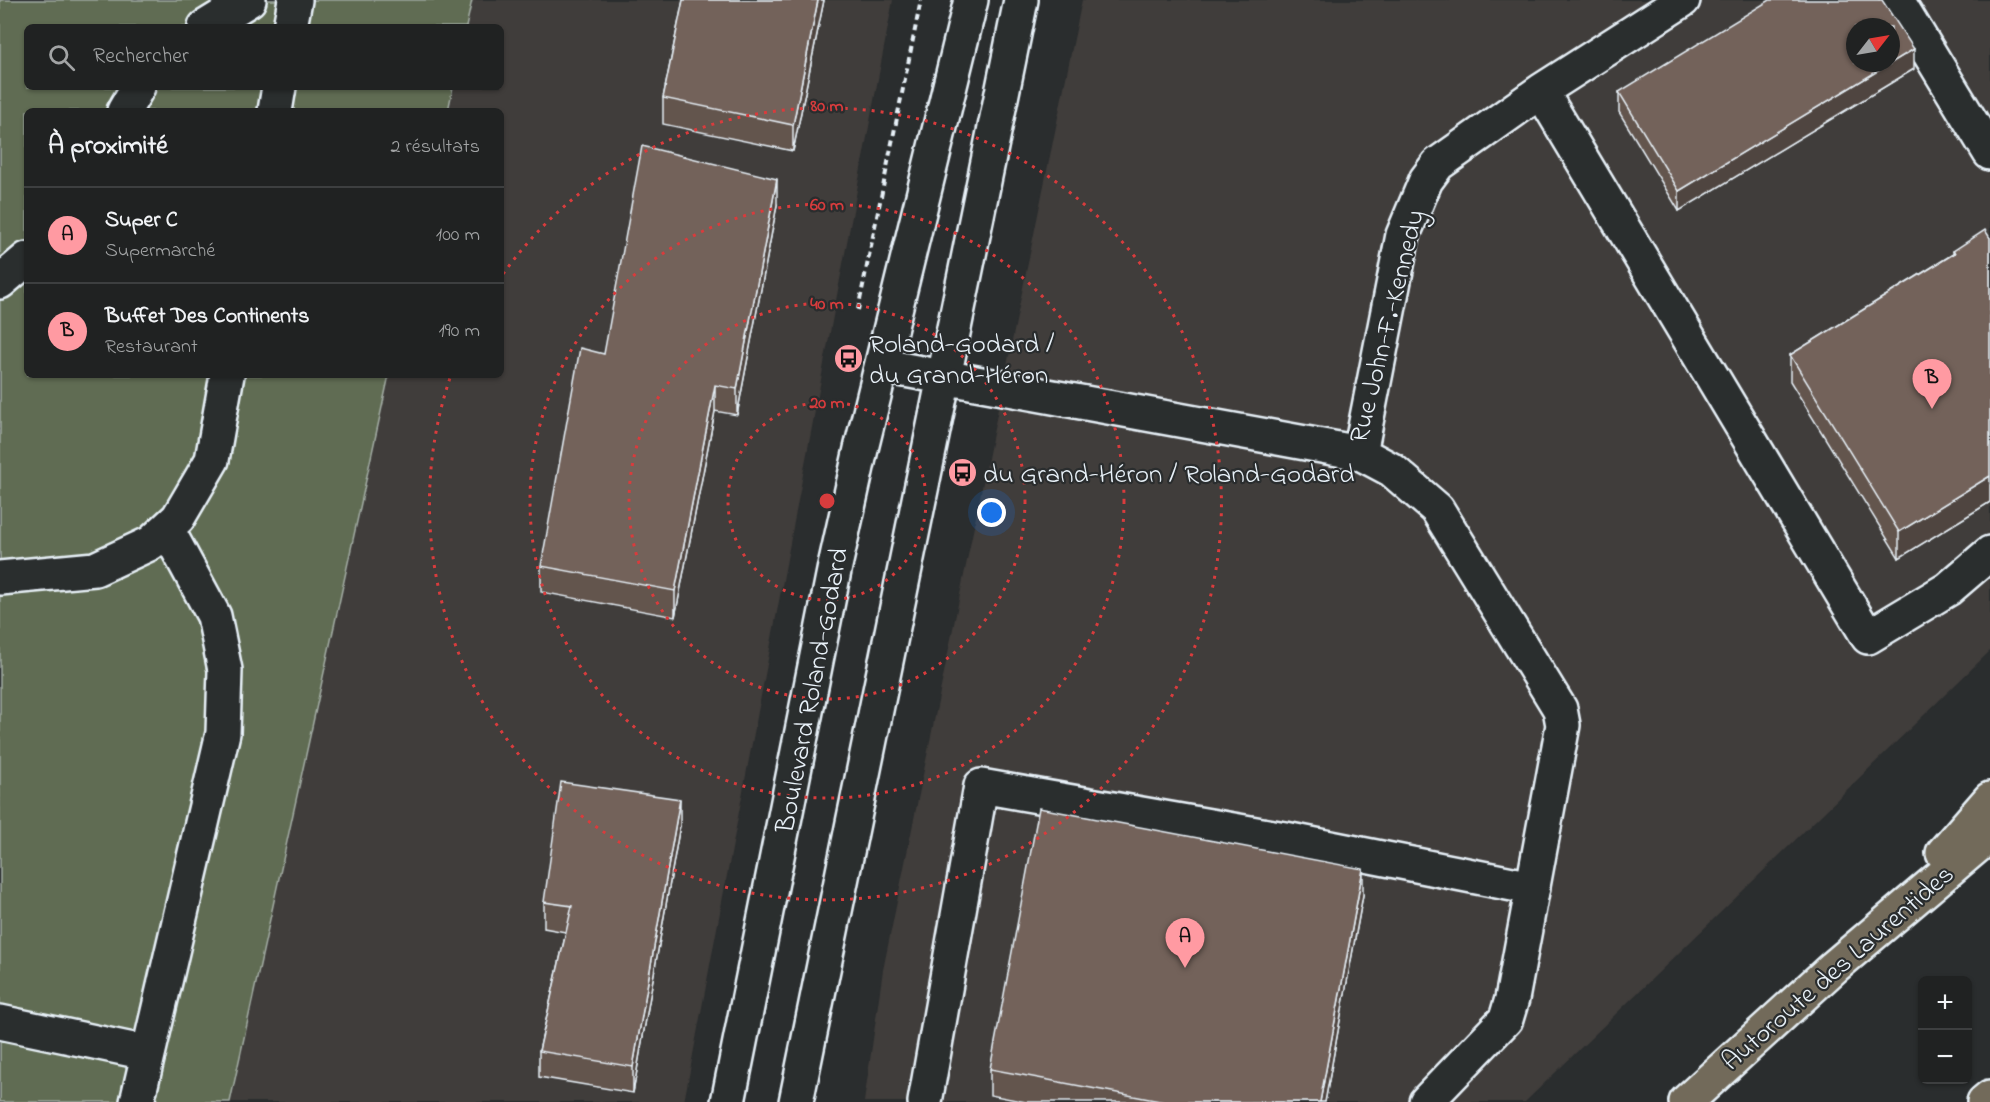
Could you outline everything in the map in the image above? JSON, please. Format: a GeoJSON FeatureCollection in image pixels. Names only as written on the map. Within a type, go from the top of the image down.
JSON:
{"type":"FeatureCollection","features":[{"type":"Feature","properties":{"kind":"highway"},"geometry":{"type":"LineString","coordinates":[[1879,927],[1990,799]]}},
{"type":"Feature","properties":{"kind":"highway","name":"Autoroute des Laurentides"},"geometry":{"type":"LineString","coordinates":[[1686,1102],[1781,1013],[1879,927],[1990,835]]}},
{"type":"Feature","properties":{"kind":"highway"},"geometry":{"type":"LineString","coordinates":[[1984,1102],[1990,1097]]}},
{"type":"Feature","properties":{"kind":"street"},"geometry":{"type":"LineString","coordinates":[[210,24],[249,0]]}},
{"type":"Feature","properties":{"kind":"street"},"geometry":{"type":"LineString","coordinates":[[290,24],[294,0]]}},
{"type":"Feature","properties":{"kind":"street","name":"Boulevard Roland-Godard"},"geometry":{"type":"LineString","coordinates":[[728,1102],[835,566],[971,0]]}},
{"type":"Feature","properties":{"kind":"street"},"geometry":{"type":"LineString","coordinates":[[796,1102],[1021,0]]}},
{"type":"Feature","properties":{"kind":"street","name":"Rue John-F.-Kennedy"},"geometry":{"type":"LineString","coordinates":[[883,366],[1360,453],[1403,235],[1426,180],[1438,164],[1541,91],[1683,0]]}},
{"type":"Feature","properties":{"kind":"street"},"geometry":{"type":"LineString","coordinates":[[1896,0],[1990,153]]}},
{"type":"Feature","properties":{"kind":"street"},"geometry":{"type":"LineString","coordinates":[[126,108],[136,90]]}},
{"type":"Feature","properties":{"kind":"street"},"geometry":{"type":"LineString","coordinates":[[276,108],[278,90]]}},
{"type":"Feature","properties":{"kind":"street"},"geometry":{"type":"LineString","coordinates":[[1541,91],[1868,637],[1948,589],[1990,553]]}},
{"type":"Feature","properties":{"kind":"street"},"geometry":{"type":"LineString","coordinates":[[0,282],[24,262]]}},
{"type":"Feature","properties":{"kind":"street"},"geometry":{"type":"LineString","coordinates":[[0,578],[95,569],[151,543],[167,529],[178,518],[212,460],[226,378]]}},
{"type":"Feature","properties":{"kind":"street"},"geometry":{"type":"LineString","coordinates":[[1360,453],[1392,470],[1437,509],[1560,709],[1563,725],[1506,1018],[1426,1102]]}},
{"type":"Feature","properties":{"kind":"street"},"geometry":{"type":"LineString","coordinates":[[137,1102],[224,723],[225,670],[214,616],[167,529]]}},
{"type":"Feature","properties":{"kind":"street"},"geometry":{"type":"LineString","coordinates":[[925,1102],[981,786],[1285,839],[1533,888]]}},
{"type":"Feature","properties":{"kind":"street"},"geometry":{"type":"LineString","coordinates":[[0,1022],[147,1053]]}},
{"type":"Feature","properties":{"kind":"path"},"geometry":{"type":"LineString","coordinates":[[873,236],[921,0]]}},
{"type":"Feature","properties":{"kind":"shaded area"},"geometry":{"type":"Polygon","coordinates":[[[472,0],[893,0],[684,1102],[227,1102],[388,378],[504,378],[504,108],[449,108],[452,90],[504,90],[504,24],[467,24],[472,0]]]}},
{"type":"Feature","properties":{"kind":"shaded area"},"geometry":{"type":"Polygon","coordinates":[[[1082,0],[1990,0],[1990,651],[1525,1102],[864,1102],[883,970],[1082,0]]]}},
{"type":"Feature","properties":{"kind":"green space"},"geometry":{"type":"Polygon","coordinates":[[[0,0],[472,0],[467,24],[24,24],[24,90],[452,90],[449,108],[24,108],[24,378],[388,378],[230,1102],[0,1102],[0,0]]]}},
{"type":"Feature","properties":{"kind":"building"},"geometry":{"type":"Polygon","coordinates":[[[683,0],[818,0],[793,125],[663,98],[683,0]]]}},
{"type":"Feature","properties":{"kind":"building"},"geometry":{"type":"Polygon","coordinates":[[[1770,0],[1882,0],[1894,18],[1846,18],[1846,72],[1876,72],[1679,191],[1619,92],[1770,0]]]}},
{"type":"Feature","properties":{"kind":"building"},"geometry":{"type":"Polygon","coordinates":[[[1900,28],[1914,49],[1900,58],[1900,28]]]}},
{"type":"Feature","properties":{"kind":"building"},"geometry":{"type":"Polygon","coordinates":[[[642,146],[777,179],[737,389],[715,385],[675,591],[541,566],[580,348],[604,354],[642,146]]]}},
{"type":"Feature","properties":{"kind":"building"},"geometry":{"type":"Polygon","coordinates":[[[1985,230],[1990,238],[1990,476],[1899,532],[1790,355],[1955,253],[1953,251],[1985,230]]]}},
{"type":"Feature","properties":{"kind":"building"},"geometry":{"type":"Polygon","coordinates":[[[561,782],[680,799],[633,1067],[539,1051],[572,906],[544,902],[561,782]]]}},
{"type":"Feature","properties":{"kind":"building"},"geometry":{"type":"Polygon","coordinates":[[[1039,808],[1363,869],[1320,1102],[1165,1102],[990,1069],[1039,808]]]}},
{"type":"Feature","properties":{"kind":"place","name":"Roland-Godard / du Grand-Héron"},"geometry":{"type":"Point","coordinates":[848,359]}},
{"type":"Feature","properties":{"kind":"place","name":"Buffet Des Continents"},"geometry":{"type":"Point","coordinates":[1932,409]}},
{"type":"Feature","properties":{"kind":"place","name":"du Grand-Héron / Roland-Godard"},"geometry":{"type":"Point","coordinates":[962,473]}},
{"type":"Feature","properties":{"kind":"place","name":"Super C"},"geometry":{"type":"Point","coordinates":[1185,968]}}]}
